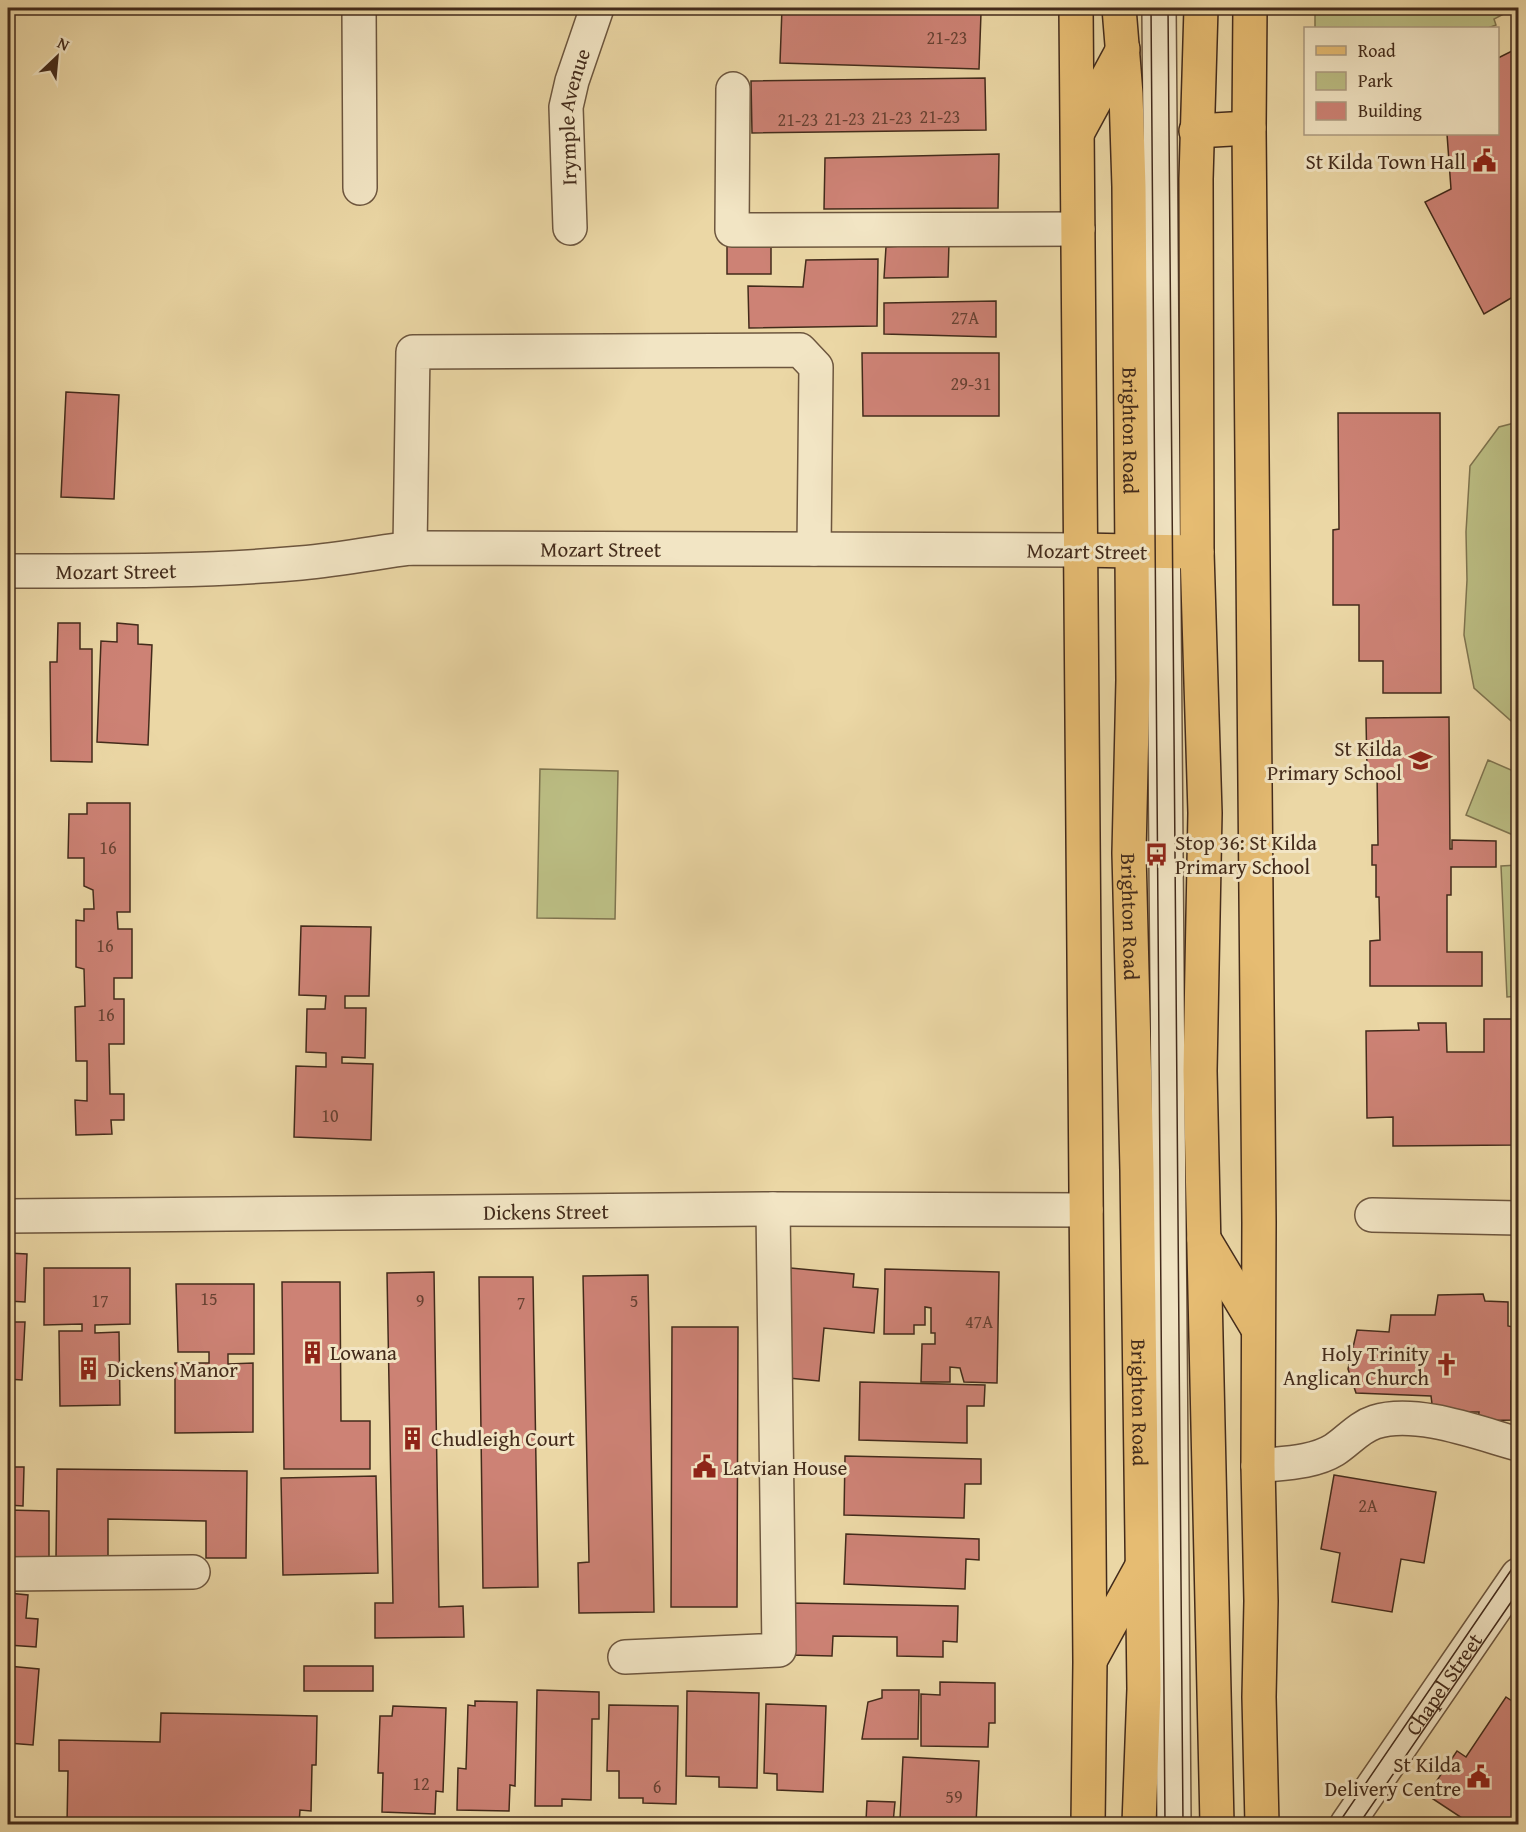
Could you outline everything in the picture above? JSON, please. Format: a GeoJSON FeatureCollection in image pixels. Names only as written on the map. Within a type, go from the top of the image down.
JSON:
{"type":"FeatureCollection","features":[{"type":"Feature","properties":{"kind":"main road"},"geometry":{"type":"LineString","coordinates":[[1076,8],[1090,1662],[1088,1824]]}},
{"type":"Feature","properties":{"kind":"main road","name":"Brighton Road"},"geometry":{"type":"LineString","coordinates":[[1119,8],[1123,49],[1148,552],[1133,680],[1129,853],[1137,1170],[1144,1689],[1139,1824]]}},
{"type":"Feature","properties":{"kind":"main road"},"geometry":{"type":"LineString","coordinates":[[1201,8],[1196,130],[1197,552],[1205,766],[1200,1071],[1217,1824]]}},
{"type":"Feature","properties":{"kind":"main road"},"geometry":{"type":"LineString","coordinates":[[1250,8],[1249,128],[1259,1222],[1258,1467],[1261,1601],[1259,1697],[1262,1824]]}},
{"type":"Feature","properties":{"kind":"main road"},"geometry":{"type":"LineString","coordinates":[[1076,137],[1123,49]]}},
{"type":"Feature","properties":{"kind":"main road"},"geometry":{"type":"LineString","coordinates":[[1196,130],[1249,128]]}},
{"type":"Feature","properties":{"kind":"main road","name":"Mozart Street"},"geometry":{"type":"LineString","coordinates":[[1080,550],[1197,552]]}},
{"type":"Feature","properties":{"kind":"main road"},"geometry":{"type":"LineString","coordinates":[[1204,1239],[1258,1329]]}},
{"type":"Feature","properties":{"kind":"main road"},"geometry":{"type":"LineString","coordinates":[[1090,1662],[1142,1566]]}},
{"type":"Feature","properties":{"kind":"street"},"geometry":{"type":"LineString","coordinates":[[359,8],[360,188]]}},
{"type":"Feature","properties":{"kind":"street","name":"Irymple Avenue"},"geometry":{"type":"LineString","coordinates":[[570,228],[566,106],[572,81],[597,8]]}},
{"type":"Feature","properties":{"kind":"street"},"geometry":{"type":"LineString","coordinates":[[1159,8],[1148,552],[1174,1824]]}},
{"type":"Feature","properties":{"kind":"street"},"geometry":{"type":"LineString","coordinates":[[733,89],[732,230],[1078,229]]}},
{"type":"Feature","properties":{"kind":"street"},"geometry":{"type":"LineString","coordinates":[[410,548],[413,352],[800,350],[816,367],[814,549]]}},
{"type":"Feature","properties":{"kind":"street","name":"Mozart Street"},"geometry":{"type":"LineString","coordinates":[[8,571],[170,571],[254,567],[304,563],[410,548],[1080,550]]}},
{"type":"Feature","properties":{"kind":"street"},"geometry":{"type":"LineString","coordinates":[[626,1657],[779,1650],[773,1209]]}},
{"type":"Feature","properties":{"kind":"street","name":"Dickens Street"},"geometry":{"type":"LineString","coordinates":[[8,1216],[773,1209],[1086,1210]]}},
{"type":"Feature","properties":{"kind":"street"},"geometry":{"type":"LineString","coordinates":[[1372,1215],[1518,1218]]}},
{"type":"Feature","properties":{"kind":"street"},"geometry":{"type":"LineString","coordinates":[[1258,1467],[1319,1457],[1333,1450],[1360,1429],[1374,1422],[1392,1418],[1412,1417],[1518,1444]]}},
{"type":"Feature","properties":{"kind":"street"},"geometry":{"type":"LineString","coordinates":[[8,1574],[193,1572]]}},
{"type":"Feature","properties":{"kind":"street","name":"Chapel Street"},"geometry":{"type":"LineString","coordinates":[[1347,1824],[1518,1575]]}},
{"type":"Feature","properties":{"kind":"green space"},"geometry":{"type":"Polygon","coordinates":[[[1315,8],[1515,8],[1494,19],[1496,25],[1491,27],[1315,27],[1315,8]]]}},
{"type":"Feature","properties":{"kind":"green space"},"geometry":{"type":"Polygon","coordinates":[[[1518,422],[1518,727],[1474,688],[1464,635],[1470,466],[1499,427],[1518,422]]]}},
{"type":"Feature","properties":{"kind":"green space"},"geometry":{"type":"Polygon","coordinates":[[[1488,760],[1518,773],[1518,837],[1466,815],[1488,760]]]}},
{"type":"Feature","properties":{"kind":"green space"},"geometry":{"type":"Polygon","coordinates":[[[540,769],[618,771],[615,919],[537,918],[540,769]]]}},
{"type":"Feature","properties":{"kind":"green space"},"geometry":{"type":"Polygon","coordinates":[[[1518,865],[1518,996],[1507,997],[1501,866],[1518,865]]]}},
{"type":"Feature","properties":{"kind":"building"},"geometry":{"type":"Polygon","coordinates":[[[782,8],[981,13],[979,69],[780,63],[782,8]]]}},
{"type":"Feature","properties":{"kind":"building","name":"St Kilda Town Hall"},"geometry":{"type":"Polygon","coordinates":[[[1518,48],[1518,294],[1484,314],[1425,202],[1451,189],[1447,135],[1499,135],[1499,58],[1518,48]]]}},
{"type":"Feature","properties":{"kind":"building"},"geometry":{"type":"Polygon","coordinates":[[[985,78],[986,130],[752,133],[751,81],[985,78]]]}},
{"type":"Feature","properties":{"kind":"building"},"geometry":{"type":"Polygon","coordinates":[[[999,154],[998,208],[824,209],[825,158],[999,154]]]}},
{"type":"Feature","properties":{"kind":"building"},"geometry":{"type":"Polygon","coordinates":[[[949,243],[948,277],[884,278],[886,247],[949,243]]]}},
{"type":"Feature","properties":{"kind":"building"},"geometry":{"type":"Polygon","coordinates":[[[727,245],[771,245],[771,274],[727,274],[727,245]]]}},
{"type":"Feature","properties":{"kind":"building"},"geometry":{"type":"Polygon","coordinates":[[[878,259],[877,326],[749,328],[748,286],[803,287],[806,260],[878,259]]]}},
{"type":"Feature","properties":{"kind":"building"},"geometry":{"type":"Polygon","coordinates":[[[996,301],[996,337],[884,334],[884,303],[996,301]]]}},
{"type":"Feature","properties":{"kind":"building"},"geometry":{"type":"Polygon","coordinates":[[[862,353],[999,353],[999,416],[863,416],[862,353]]]}},
{"type":"Feature","properties":{"kind":"building"},"geometry":{"type":"Polygon","coordinates":[[[66,392],[119,395],[114,499],[61,497],[66,392]]]}},
{"type":"Feature","properties":{"kind":"building"},"geometry":{"type":"Polygon","coordinates":[[[1338,413],[1440,413],[1441,693],[1383,693],[1383,661],[1359,661],[1359,605],[1333,605],[1333,530],[1339,529],[1338,413]]]}},
{"type":"Feature","properties":{"kind":"building"},"geometry":{"type":"Polygon","coordinates":[[[58,623],[80,623],[80,649],[92,649],[92,762],[51,761],[50,662],[57,662],[58,623]]]}},
{"type":"Feature","properties":{"kind":"building"},"geometry":{"type":"Polygon","coordinates":[[[117,623],[138,625],[138,644],[152,645],[148,745],[97,742],[101,641],[117,642],[117,623]]]}},
{"type":"Feature","properties":{"kind":"building","name":"St Kilda Primary School"},"geometry":{"type":"Polygon","coordinates":[[[1449,717],[1450,849],[1452,849],[1452,840],[1496,841],[1496,867],[1451,867],[1451,895],[1447,895],[1447,952],[1482,952],[1482,986],[1370,986],[1370,941],[1380,940],[1376,865],[1372,865],[1372,845],[1378,845],[1377,771],[1367,771],[1366,718],[1449,717]]]}},
{"type":"Feature","properties":{"kind":"building"},"geometry":{"type":"Polygon","coordinates":[[[87,803],[130,803],[130,912],[117,912],[118,929],[132,929],[132,978],[114,978],[114,999],[124,999],[124,1044],[109,1044],[110,1094],[124,1094],[124,1120],[111,1120],[112,1134],[76,1135],[75,1100],[87,1101],[87,1061],[76,1061],[75,1007],[85,1006],[84,969],[76,967],[76,920],[84,921],[84,909],[94,909],[93,890],[84,886],[84,858],[68,858],[69,814],[87,814],[87,803]]]}},
{"type":"Feature","properties":{"kind":"building"},"geometry":{"type":"Polygon","coordinates":[[[301,926],[371,927],[369,996],[345,996],[345,1008],[366,1008],[365,1058],[342,1057],[342,1063],[373,1064],[371,1140],[294,1137],[296,1066],[326,1067],[326,1053],[306,1052],[307,1009],[325,1009],[326,996],[299,995],[301,926]]]}},
{"type":"Feature","properties":{"kind":"building"},"geometry":{"type":"Polygon","coordinates":[[[1484,1019],[1515,1019],[1516,1030],[1518,1030],[1518,1122],[1512,1122],[1513,1145],[1393,1146],[1393,1117],[1367,1118],[1366,1031],[1419,1030],[1418,1023],[1446,1023],[1447,1052],[1484,1052],[1484,1019]]]}},
{"type":"Feature","properties":{"kind":"building"},"geometry":{"type":"Polygon","coordinates":[[[8,1253],[27,1254],[25,1302],[8,1301],[8,1253]]]}},
{"type":"Feature","properties":{"kind":"building"},"geometry":{"type":"Polygon","coordinates":[[[780,1267],[854,1274],[853,1287],[878,1289],[874,1333],[824,1328],[819,1381],[778,1377],[780,1267]]]}},
{"type":"Feature","properties":{"kind":"building","name":"Dickens Manor"},"geometry":{"type":"Polygon","coordinates":[[[44,1268],[130,1268],[130,1324],[95,1325],[95,1333],[119,1332],[120,1405],[60,1406],[59,1331],[82,1331],[82,1324],[44,1325],[44,1268]]]}},
{"type":"Feature","properties":{"kind":"building"},"geometry":{"type":"Polygon","coordinates":[[[885,1269],[999,1272],[997,1383],[964,1382],[960,1368],[950,1367],[950,1382],[921,1382],[922,1344],[935,1344],[935,1333],[931,1333],[931,1308],[925,1307],[925,1325],[914,1325],[914,1334],[884,1334],[885,1269]]]}},
{"type":"Feature","properties":{"kind":"building","name":"Chudleigh Court"},"geometry":{"type":"Polygon","coordinates":[[[434,1272],[439,1607],[463,1606],[464,1637],[375,1638],[375,1603],[393,1603],[387,1273],[434,1272]]]}},
{"type":"Feature","properties":{"kind":"building"},"geometry":{"type":"Polygon","coordinates":[[[648,1275],[654,1612],[579,1613],[578,1563],[589,1562],[583,1276],[648,1275]]]}},
{"type":"Feature","properties":{"kind":"building"},"geometry":{"type":"Polygon","coordinates":[[[479,1277],[533,1277],[538,1587],[483,1588],[479,1277]]]}},
{"type":"Feature","properties":{"kind":"building","name":"Lowana"},"geometry":{"type":"Polygon","coordinates":[[[282,1282],[340,1282],[341,1421],[370,1421],[370,1469],[284,1469],[282,1282]]]}},
{"type":"Feature","properties":{"kind":"building"},"geometry":{"type":"Polygon","coordinates":[[[176,1284],[254,1284],[254,1354],[228,1354],[228,1364],[253,1363],[253,1432],[175,1433],[175,1363],[209,1363],[209,1352],[178,1352],[176,1284]]]}},
{"type":"Feature","properties":{"kind":"building"},"geometry":{"type":"Polygon","coordinates":[[[1483,1294],[1485,1301],[1508,1302],[1508,1326],[1518,1328],[1518,1380],[1511,1381],[1511,1420],[1478,1421],[1479,1412],[1433,1412],[1431,1396],[1356,1393],[1348,1369],[1357,1330],[1389,1332],[1391,1315],[1435,1315],[1438,1295],[1483,1294]]]}},
{"type":"Feature","properties":{"kind":"building"},"geometry":{"type":"Polygon","coordinates":[[[12,1322],[25,1322],[22,1380],[8,1379],[8,1335],[12,1335],[12,1322]]]}},
{"type":"Feature","properties":{"kind":"building","name":"Latvian House"},"geometry":{"type":"Polygon","coordinates":[[[672,1327],[738,1327],[737,1607],[671,1607],[672,1327]]]}},
{"type":"Feature","properties":{"kind":"building"},"geometry":{"type":"Polygon","coordinates":[[[860,1382],[985,1385],[984,1406],[967,1406],[967,1443],[859,1440],[860,1382]]]}},
{"type":"Feature","properties":{"kind":"building"},"geometry":{"type":"Polygon","coordinates":[[[845,1456],[981,1459],[981,1484],[965,1484],[964,1518],[844,1515],[845,1456]]]}},
{"type":"Feature","properties":{"kind":"building"},"geometry":{"type":"Polygon","coordinates":[[[8,1467],[24,1467],[23,1506],[8,1505],[8,1467]]]}},
{"type":"Feature","properties":{"kind":"building"},"geometry":{"type":"Polygon","coordinates":[[[57,1469],[247,1471],[246,1558],[206,1558],[206,1521],[108,1519],[108,1560],[56,1559],[57,1469]]]}},
{"type":"Feature","properties":{"kind":"building"},"geometry":{"type":"Polygon","coordinates":[[[1334,1475],[1436,1492],[1424,1563],[1401,1559],[1392,1612],[1332,1602],[1340,1553],[1321,1549],[1334,1475]]]}},
{"type":"Feature","properties":{"kind":"building"},"geometry":{"type":"Polygon","coordinates":[[[376,1476],[378,1573],[283,1575],[281,1478],[376,1476]]]}},
{"type":"Feature","properties":{"kind":"building"},"geometry":{"type":"Polygon","coordinates":[[[8,1510],[49,1511],[49,1559],[8,1558],[8,1510]]]}},
{"type":"Feature","properties":{"kind":"building"},"geometry":{"type":"Polygon","coordinates":[[[846,1534],[979,1539],[979,1560],[966,1559],[965,1589],[844,1584],[846,1534]]]}},
{"type":"Feature","properties":{"kind":"building"},"geometry":{"type":"Polygon","coordinates":[[[8,1593],[28,1595],[26,1618],[38,1619],[36,1647],[8,1645],[8,1593]]]}},
{"type":"Feature","properties":{"kind":"building"},"geometry":{"type":"Polygon","coordinates":[[[790,1603],[958,1606],[957,1642],[943,1641],[943,1657],[897,1656],[897,1637],[833,1636],[832,1656],[789,1655],[790,1603]]]}},
{"type":"Feature","properties":{"kind":"building"},"geometry":{"type":"Polygon","coordinates":[[[8,1666],[39,1669],[33,1745],[8,1743],[8,1666]]]}},
{"type":"Feature","properties":{"kind":"building"},"geometry":{"type":"Polygon","coordinates":[[[304,1666],[373,1666],[373,1691],[304,1691],[304,1666]]]}},
{"type":"Feature","properties":{"kind":"building"},"geometry":{"type":"Polygon","coordinates":[[[940,1682],[995,1683],[995,1723],[989,1723],[988,1747],[921,1746],[921,1694],[940,1695],[940,1682]]]}},
{"type":"Feature","properties":{"kind":"building"},"geometry":{"type":"Polygon","coordinates":[[[537,1690],[599,1692],[599,1719],[592,1719],[591,1800],[562,1799],[562,1806],[535,1806],[537,1690]]]}},
{"type":"Feature","properties":{"kind":"building"},"geometry":{"type":"Polygon","coordinates":[[[882,1690],[919,1690],[918,1739],[862,1739],[868,1702],[882,1698],[882,1690]]]}},
{"type":"Feature","properties":{"kind":"building"},"geometry":{"type":"Polygon","coordinates":[[[687,1691],[759,1693],[757,1788],[719,1787],[719,1777],[686,1776],[687,1691]]]}},
{"type":"Feature","properties":{"kind":"building","name":"St Kilda Delivery Centre"},"geometry":{"type":"Polygon","coordinates":[[[1506,1697],[1518,1705],[1518,1824],[1471,1824],[1427,1795],[1457,1751],[1466,1757],[1506,1697]]]}},
{"type":"Feature","properties":{"kind":"building"},"geometry":{"type":"Polygon","coordinates":[[[475,1701],[517,1702],[515,1786],[510,1785],[509,1811],[457,1810],[458,1768],[466,1769],[468,1705],[475,1706],[475,1701]]]}},
{"type":"Feature","properties":{"kind":"building"},"geometry":{"type":"Polygon","coordinates":[[[766,1704],[826,1706],[823,1792],[777,1790],[777,1774],[764,1773],[766,1704]]]}},
{"type":"Feature","properties":{"kind":"building"},"geometry":{"type":"Polygon","coordinates":[[[609,1705],[678,1706],[676,1804],[643,1803],[643,1798],[619,1798],[619,1771],[607,1771],[609,1705]]]}},
{"type":"Feature","properties":{"kind":"building"},"geometry":{"type":"Polygon","coordinates":[[[393,1706],[446,1708],[443,1792],[436,1791],[435,1814],[382,1812],[383,1773],[378,1773],[380,1716],[392,1716],[393,1706]]]}},
{"type":"Feature","properties":{"kind":"building"},"geometry":{"type":"Polygon","coordinates":[[[161,1713],[317,1716],[316,1765],[312,1765],[311,1811],[300,1810],[299,1824],[67,1824],[68,1771],[59,1771],[59,1740],[160,1742],[161,1713]]]}},
{"type":"Feature","properties":{"kind":"building"},"geometry":{"type":"Polygon","coordinates":[[[903,1757],[979,1761],[976,1824],[900,1820],[903,1757]]]}},
{"type":"Feature","properties":{"kind":"building"},"geometry":{"type":"Polygon","coordinates":[[[867,1801],[895,1802],[893,1823],[866,1821],[867,1801]]]}},
{"type":"Feature","properties":{"kind":"tram line"},"geometry":{"type":"LineString","coordinates":[[1151,8],[1165,1824]]}},
{"type":"Feature","properties":{"kind":"tram line"},"geometry":{"type":"LineString","coordinates":[[1168,8],[1183,1824]]}},
{"type":"Feature","properties":{"kind":"tram line"},"geometry":{"type":"LineString","coordinates":[[1338,1824],[1518,1560]]}},
{"type":"Feature","properties":{"kind":"tram line"},"geometry":{"type":"LineString","coordinates":[[1359,1824],[1518,1592]]}},
{"type":"Feature","properties":{"kind":"place","name":"St Kilda Town Hall"},"geometry":{"type":"Point","coordinates":[1484,161]}},
{"type":"Feature","properties":{"kind":"place","name":"St Kilda Primary School"},"geometry":{"type":"Point","coordinates":[1420,760]}},
{"type":"Feature","properties":{"kind":"place","name":"Stop 36: St Kilda Primary School"},"geometry":{"type":"Point","coordinates":[1157,854]}},
{"type":"Feature","properties":{"kind":"place","name":"Lowana"},"geometry":{"type":"Point","coordinates":[312,1352]}},
{"type":"Feature","properties":{"kind":"place","name":"Holy Trinity Anglican Church"},"geometry":{"type":"Point","coordinates":[1447,1365]}},
{"type":"Feature","properties":{"kind":"place","name":"Dickens Manor"},"geometry":{"type":"Point","coordinates":[89,1369]}},
{"type":"Feature","properties":{"kind":"place","name":"Chudleigh Court"},"geometry":{"type":"Point","coordinates":[413,1438]}},
{"type":"Feature","properties":{"kind":"place","name":"Latvian House"},"geometry":{"type":"Point","coordinates":[705,1467]}},
{"type":"Feature","properties":{"kind":"place","name":"St Kilda Delivery Centre"},"geometry":{"type":"Point","coordinates":[1479,1776]}}]}
